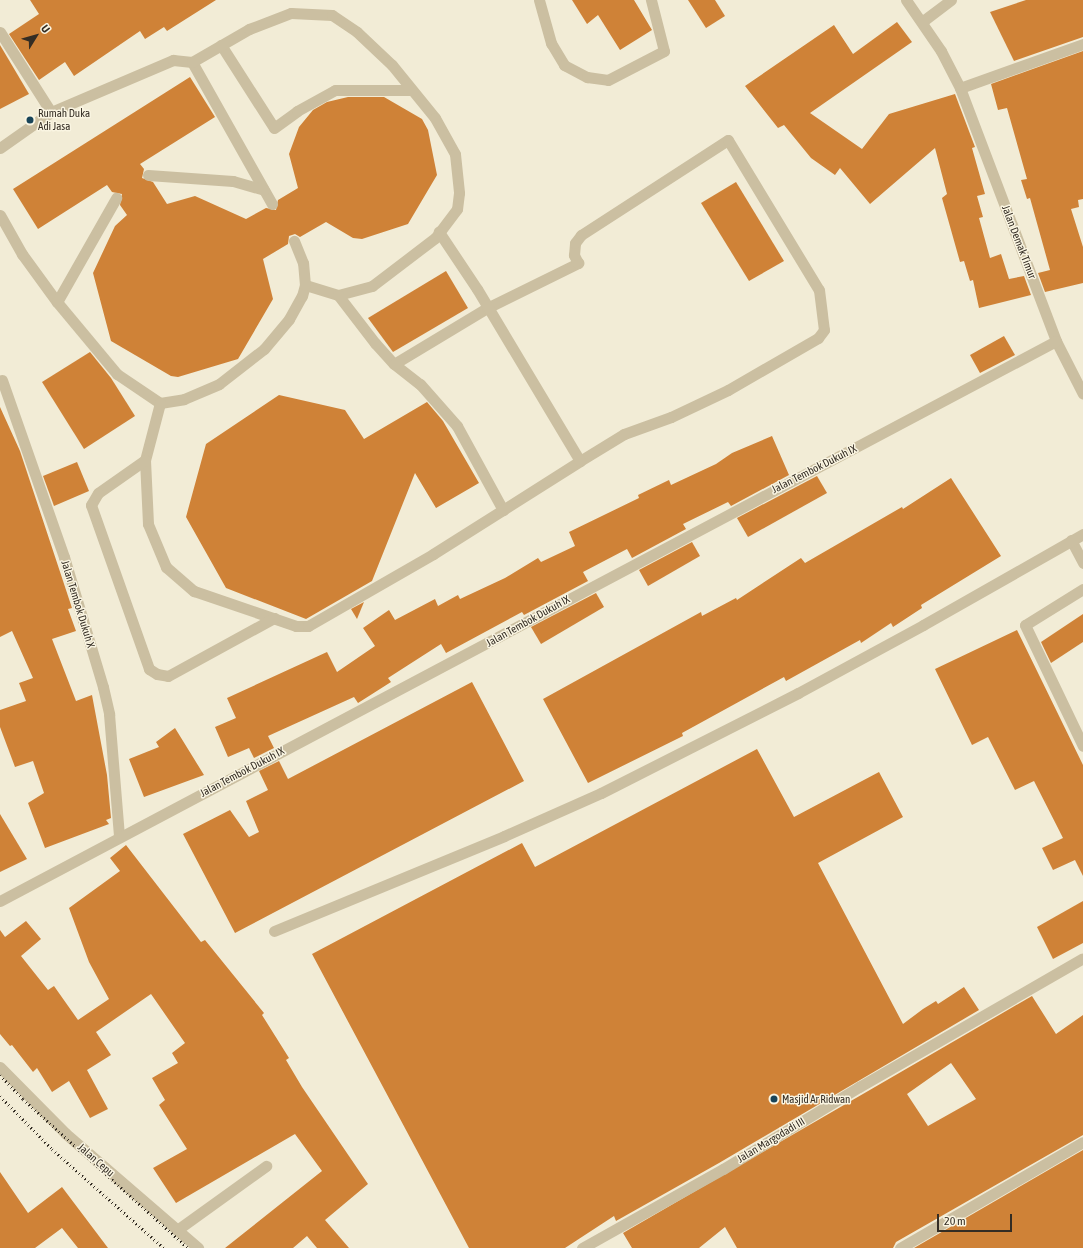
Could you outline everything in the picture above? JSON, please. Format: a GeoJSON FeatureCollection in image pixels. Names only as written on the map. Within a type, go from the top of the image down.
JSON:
{"type":"FeatureCollection","features":[{"type":"Feature","properties":{"kind":"street"},"geometry":{"type":"LineString","coordinates":[[539,0],[551,43],[564,65],[588,77],[608,80],[664,51],[652,0]]}},
{"type":"Feature","properties":{"kind":"street","name":"Jalan Demak Timur"},"geometry":{"type":"LineString","coordinates":[[906,0],[922,21],[960,88],[1056,341],[1083,394]]}},
{"type":"Feature","properties":{"kind":"street"},"geometry":{"type":"LineString","coordinates":[[922,21],[951,0]]}},
{"type":"Feature","properties":{"kind":"street"},"geometry":{"type":"LineString","coordinates":[[0,148],[51,112],[174,60],[192,62],[249,29],[291,13],[332,16],[369,43],[392,65],[435,118],[455,154],[459,193],[456,209],[439,232],[394,272],[372,286],[338,295],[305,285]]}},
{"type":"Feature","properties":{"kind":"street"},"geometry":{"type":"LineString","coordinates":[[0,32],[51,112]]}},
{"type":"Feature","properties":{"kind":"street"},"geometry":{"type":"LineString","coordinates":[[960,88],[1083,44]]}},
{"type":"Feature","properties":{"kind":"street"},"geometry":{"type":"LineString","coordinates":[[221,45],[274,128],[297,111],[335,90],[411,90]]}},
{"type":"Feature","properties":{"kind":"street"},"geometry":{"type":"LineString","coordinates":[[192,62],[272,204]]}},
{"type":"Feature","properties":{"kind":"street"},"geometry":{"type":"LineString","coordinates":[[160,403],[145,460],[148,524],[166,567],[194,591],[296,626],[308,626],[329,616],[624,434],[671,417],[728,390],[818,338],[824,330],[819,290],[728,140],[582,235],[575,243],[574,255],[578,264],[487,308],[394,364]]}},
{"type":"Feature","properties":{"kind":"street"},"geometry":{"type":"LineString","coordinates":[[148,175],[233,181],[264,190]]}},
{"type":"Feature","properties":{"kind":"street"},"geometry":{"type":"LineString","coordinates":[[57,302],[116,198]]}},
{"type":"Feature","properties":{"kind":"street"},"geometry":{"type":"LineString","coordinates":[[0,215],[22,254],[57,302],[117,374],[160,403],[184,399],[219,384],[264,349],[289,319],[302,296],[305,285],[303,263],[294,241]]}},
{"type":"Feature","properties":{"kind":"street"},"geometry":{"type":"LineString","coordinates":[[439,232],[580,461]]}},
{"type":"Feature","properties":{"kind":"street"},"geometry":{"type":"LineString","coordinates":[[338,295],[394,364],[420,384],[457,426],[503,510]]}},
{"type":"Feature","properties":{"kind":"street","name":"Jalan Tembok Dukuh IX"},"geometry":{"type":"LineString","coordinates":[[0,901],[119,836],[390,696],[653,553],[1056,341]]}},
{"type":"Feature","properties":{"kind":"street","name":"Jalan Tembok Dukuh X"},"geometry":{"type":"LineString","coordinates":[[2,380],[64,557],[103,687],[110,721],[119,836]]}},
{"type":"Feature","properties":{"kind":"street"},"geometry":{"type":"LineString","coordinates":[[145,460],[98,493],[91,505],[149,669],[157,674],[168,676],[274,618]]}},
{"type":"Feature","properties":{"kind":"street"},"geometry":{"type":"LineString","coordinates":[[274,931],[504,836],[600,793],[805,689],[1083,534]]}},
{"type":"Feature","properties":{"kind":"street"},"geometry":{"type":"LineString","coordinates":[[1071,540],[1083,563]]}},
{"type":"Feature","properties":{"kind":"street"},"geometry":{"type":"LineString","coordinates":[[1083,589],[1025,625],[1083,746]]}},
{"type":"Feature","properties":{"kind":"street","name":"Jalan Margodadi III"},"geometry":{"type":"LineString","coordinates":[[582,1248],[723,1169],[865,1083],[1083,958]]}},
{"type":"Feature","properties":{"kind":"street","name":"Jalan Cepu"},"geometry":{"type":"LineString","coordinates":[[0,1067],[65,1133],[198,1248]]}},
{"type":"Feature","properties":{"kind":"street"},"geometry":{"type":"LineString","coordinates":[[900,1248],[1083,1142]]}},
{"type":"Feature","properties":{"kind":"street"},"geometry":{"type":"LineString","coordinates":[[176,1230],[266,1166]]}},
{"type":"Feature","properties":{"kind":"building"},"geometry":{"type":"Polygon","coordinates":[[[30,0],[216,0],[167,31],[164,27],[145,39],[140,31],[74,76],[65,62],[39,80],[9,34],[39,14],[30,0]]]}},
{"type":"Feature","properties":{"kind":"building"},"geometry":{"type":"Polygon","coordinates":[[[572,0],[634,0],[652,30],[620,50],[598,15],[587,24],[572,0]]]}},
{"type":"Feature","properties":{"kind":"building"},"geometry":{"type":"Polygon","coordinates":[[[688,0],[715,0],[725,16],[706,28],[688,0]]]}},
{"type":"Feature","properties":{"kind":"building"},"geometry":{"type":"Polygon","coordinates":[[[1026,0],[1083,0],[1083,37],[1014,61],[990,12],[1026,0]]]}},
{"type":"Feature","properties":{"kind":"building"},"geometry":{"type":"Polygon","coordinates":[[[897,22],[912,42],[810,113],[862,149],[889,114],[955,94],[975,147],[972,148],[985,194],[977,196],[983,217],[979,218],[990,258],[1001,254],[1009,279],[1024,276],[1031,295],[979,308],[973,280],[970,281],[964,261],[960,262],[942,198],[947,194],[935,148],[870,204],[840,168],[835,175],[811,158],[784,125],[778,128],[745,86],[834,25],[853,54],[897,22]]]}},
{"type":"Feature","properties":{"kind":"building"},"geometry":{"type":"Polygon","coordinates":[[[0,45],[29,94],[0,109],[0,45]]]}},
{"type":"Feature","properties":{"kind":"building"},"geometry":{"type":"Polygon","coordinates":[[[1083,51],[1083,199],[1078,200],[1079,207],[1071,209],[1083,247],[1083,283],[1045,292],[1038,273],[1050,270],[1030,198],[1027,199],[1021,180],[1027,179],[1007,108],[998,110],[991,84],[1083,51]]]}},
{"type":"Feature","properties":{"kind":"building"},"geometry":{"type":"Polygon","coordinates":[[[190,77],[215,117],[140,164],[144,169],[142,178],[153,182],[167,204],[195,196],[246,219],[266,208],[276,210],[278,200],[298,188],[289,154],[299,127],[313,110],[327,102],[348,97],[384,97],[422,119],[428,130],[437,175],[408,224],[362,239],[353,238],[326,222],[300,237],[295,234],[289,236],[288,244],[263,259],[273,299],[238,359],[178,377],[171,376],[111,341],[93,273],[115,226],[127,215],[120,205],[122,194],[112,192],[107,185],[38,229],[13,189],[190,77]]]}},
{"type":"Feature","properties":{"kind":"building"},"geometry":{"type":"Polygon","coordinates":[[[736,182],[784,261],[749,281],[701,203],[736,182]]]}},
{"type":"Feature","properties":{"kind":"building"},"geometry":{"type":"Polygon","coordinates":[[[446,271],[468,308],[393,352],[368,318],[446,271]]]}},
{"type":"Feature","properties":{"kind":"building"},"geometry":{"type":"Polygon","coordinates":[[[1004,336],[1015,355],[980,373],[970,355],[1004,336]]]}},
{"type":"Feature","properties":{"kind":"building"},"geometry":{"type":"Polygon","coordinates":[[[90,352],[111,378],[135,416],[84,449],[42,382],[90,352]]]}},
{"type":"Feature","properties":{"kind":"building"},"geometry":{"type":"Polygon","coordinates":[[[279,395],[345,410],[364,439],[427,402],[443,421],[479,483],[436,508],[415,473],[372,581],[306,619],[226,588],[186,517],[206,444],[279,395]]]}},
{"type":"Feature","properties":{"kind":"building"},"geometry":{"type":"Polygon","coordinates":[[[0,407],[20,451],[72,608],[68,609],[76,631],[52,639],[76,701],[92,695],[107,775],[111,818],[106,820],[109,824],[45,848],[28,803],[44,793],[33,761],[15,767],[0,727],[0,710],[26,701],[19,683],[33,678],[12,631],[0,637],[0,407]]]}},
{"type":"Feature","properties":{"kind":"building"},"geometry":{"type":"Polygon","coordinates":[[[772,436],[789,475],[731,506],[728,502],[683,524],[686,529],[632,558],[627,549],[583,572],[588,581],[524,615],[522,612],[446,653],[441,644],[388,678],[391,682],[358,703],[354,697],[268,736],[274,748],[254,758],[249,748],[228,757],[215,727],[236,718],[227,698],[327,652],[337,672],[375,646],[363,628],[389,610],[395,620],[435,599],[438,606],[458,595],[460,599],[505,578],[538,558],[541,562],[575,546],[569,532],[639,498],[638,495],[669,480],[671,485],[716,464],[732,453],[772,436]]]}},
{"type":"Feature","properties":{"kind":"building"},"geometry":{"type":"Polygon","coordinates":[[[77,462],[89,491],[54,506],[43,476],[77,462]]]}},
{"type":"Feature","properties":{"kind":"building"},"geometry":{"type":"Polygon","coordinates":[[[817,476],[827,493],[748,537],[737,518],[817,476]]]}},
{"type":"Feature","properties":{"kind":"building"},"geometry":{"type":"Polygon","coordinates":[[[951,478],[1001,556],[921,605],[922,608],[893,627],[891,623],[861,643],[860,640],[786,681],[784,677],[682,733],[683,736],[588,783],[543,699],[701,612],[702,616],[736,598],[737,600],[801,558],[805,563],[902,507],[903,509],[951,478]]]}},
{"type":"Feature","properties":{"kind":"building"},"geometry":{"type":"Polygon","coordinates":[[[692,542],[700,556],[648,586],[639,570],[692,542]]]}},
{"type":"Feature","properties":{"kind":"building"},"geometry":{"type":"Polygon","coordinates":[[[596,593],[604,607],[541,644],[531,627],[596,593]]]}},
{"type":"Feature","properties":{"kind":"building"},"geometry":{"type":"Polygon","coordinates":[[[364,602],[357,619],[351,609],[364,602]]]}},
{"type":"Feature","properties":{"kind":"building"},"geometry":{"type":"Polygon","coordinates":[[[1083,614],[1083,642],[1051,663],[1041,642],[1083,614]]]}},
{"type":"Feature","properties":{"kind":"building"},"geometry":{"type":"Polygon","coordinates":[[[1017,630],[1083,765],[1083,876],[1075,860],[1053,870],[1042,848],[1063,838],[1034,781],[1015,790],[988,737],[972,745],[935,669],[1017,630]]]}},
{"type":"Feature","properties":{"kind":"building"},"geometry":{"type":"Polygon","coordinates":[[[472,682],[524,781],[235,933],[183,834],[230,810],[249,837],[259,832],[246,801],[268,790],[259,771],[279,761],[288,779],[472,682]]]}},
{"type":"Feature","properties":{"kind":"building"},"geometry":{"type":"Polygon","coordinates":[[[175,728],[204,775],[144,797],[129,759],[159,747],[156,742],[175,728]]]}},
{"type":"Feature","properties":{"kind":"building"},"geometry":{"type":"Polygon","coordinates":[[[757,749],[794,817],[879,772],[903,817],[818,863],[903,1024],[936,1001],[938,1004],[964,987],[979,1010],[719,1163],[616,1221],[614,1216],[565,1248],[469,1248],[312,954],[522,843],[535,867],[757,749]]]}},
{"type":"Feature","properties":{"kind":"building"},"geometry":{"type":"Polygon","coordinates":[[[0,814],[27,859],[0,872],[0,814]]]}},
{"type":"Feature","properties":{"kind":"building"},"geometry":{"type":"Polygon","coordinates":[[[126,845],[201,942],[205,940],[264,1013],[262,1015],[289,1058],[286,1060],[302,1087],[368,1184],[325,1220],[349,1248],[317,1248],[307,1236],[293,1248],[225,1248],[322,1171],[295,1134],[176,1203],[153,1168],[187,1149],[159,1105],[165,1100],[152,1078],[178,1063],[172,1053],[185,1043],[151,994],[96,1032],[111,1055],[87,1070],[108,1109],[90,1118],[69,1081],[52,1092],[37,1068],[33,1072],[12,1045],[10,1046],[0,1034],[0,930],[5,937],[26,921],[41,939],[21,956],[48,990],[54,986],[78,1020],[109,999],[89,962],[69,908],[120,871],[110,858],[126,845]]]}},
{"type":"Feature","properties":{"kind":"building"},"geometry":{"type":"Polygon","coordinates":[[[1083,901],[1083,943],[1053,959],[1037,927],[1083,901]]]}},
{"type":"Feature","properties":{"kind":"building"},"geometry":{"type":"Polygon","coordinates":[[[1032,996],[1056,1034],[1083,1015],[1083,1135],[896,1242],[893,1248],[737,1248],[725,1227],[699,1248],[632,1248],[623,1233],[1032,996]],[[951,1063],[907,1094],[928,1126],[976,1099],[951,1063]]]}},
{"type":"Feature","properties":{"kind":"building"},"geometry":{"type":"Polygon","coordinates":[[[1083,1150],[1083,1248],[914,1248],[1083,1150]]]}},
{"type":"Feature","properties":{"kind":"building"},"geometry":{"type":"Polygon","coordinates":[[[0,1172],[28,1213],[62,1187],[108,1248],[78,1248],[62,1228],[35,1248],[0,1248],[0,1172]]]}},
{"type":"Feature","properties":{"kind":"railway"},"geometry":{"type":"LineString","coordinates":[[0,1075],[23,1099],[188,1248]]}},
{"type":"Feature","properties":{"kind":"railway"},"geometry":{"type":"LineString","coordinates":[[0,1096],[52,1149],[164,1248]]}},
{"type":"Feature","properties":{"kind":"place","name":"Rumah Duka Adi Jasa"},"geometry":{"type":"Point","coordinates":[30,120]}},
{"type":"Feature","properties":{"kind":"place","name":"Masjid Ar Ridwan"},"geometry":{"type":"Point","coordinates":[774,1099]}}]}
